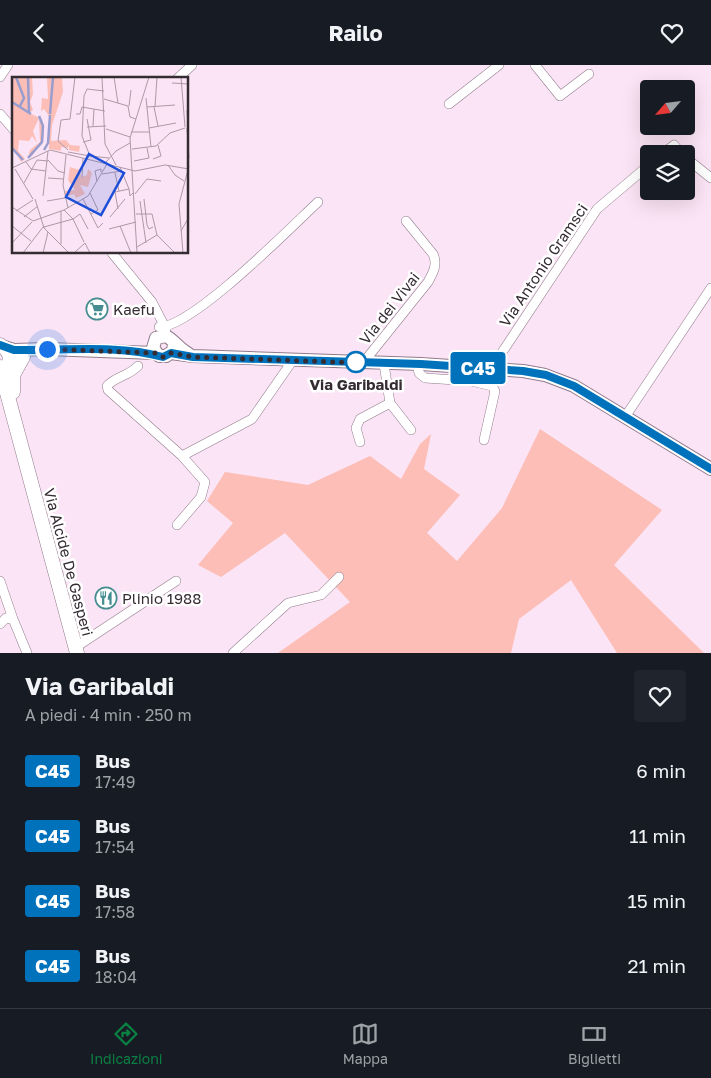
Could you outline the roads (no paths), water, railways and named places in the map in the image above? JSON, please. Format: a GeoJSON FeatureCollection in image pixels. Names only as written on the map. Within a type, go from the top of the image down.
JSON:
{"type":"FeatureCollection","features":[{"type":"Feature","properties":{"kind":"main road","name":"Via Alcide De Gasperi"},"geometry":{"type":"LineString","coordinates":[[2,346],[10,355],[2,372],[11,413],[76,650]]}},
{"type":"Feature","properties":{"kind":"main road"},"geometry":{"type":"LineString","coordinates":[[0,399],[11,413],[16,405],[12,375],[29,354]]}},
{"type":"Feature","properties":{"kind":"street"},"geometry":{"type":"LineString","coordinates":[[0,77],[8,65]]}},
{"type":"Feature","properties":{"kind":"street"},"geometry":{"type":"LineString","coordinates":[[179,77],[192,65]]}},
{"type":"Feature","properties":{"kind":"street"},"geometry":{"type":"LineString","coordinates":[[449,104],[499,65]]}},
{"type":"Feature","properties":{"kind":"street"},"geometry":{"type":"LineString","coordinates":[[534,65],[560,96],[589,74]]}},
{"type":"Feature","properties":{"kind":"street"},"geometry":{"type":"LineString","coordinates":[[0,114],[12,128]]}},
{"type":"Feature","properties":{"kind":"street"},"geometry":{"type":"LineString","coordinates":[[695,165],[711,178]]}},
{"type":"Feature","properties":{"kind":"street","name":"Via Antonio Gramsci"},"geometry":{"type":"LineString","coordinates":[[491,369],[597,209],[640,173]]}},
{"type":"Feature","properties":{"kind":"street"},"geometry":{"type":"LineString","coordinates":[[164,340],[185,317],[228,284],[318,202]]}},
{"type":"Feature","properties":{"kind":"street","name":"Via dei Vivai"},"geometry":{"type":"LineString","coordinates":[[364,363],[428,282],[434,271],[436,259],[406,221]]}},
{"type":"Feature","properties":{"kind":"street"},"geometry":{"type":"LineString","coordinates":[[113,254],[152,302],[158,314],[164,340],[193,357],[417,364],[546,375],[574,386],[711,469]]}},
{"type":"Feature","properties":{"kind":"street"},"geometry":{"type":"LineString","coordinates":[[625,417],[711,288]]}},
{"type":"Feature","properties":{"kind":"street"},"geometry":{"type":"LineString","coordinates":[[2,372],[29,354],[47,349],[134,351],[164,340],[185,317]]}},
{"type":"Feature","properties":{"kind":"street"},"geometry":{"type":"LineString","coordinates":[[2,346],[29,354]]}},
{"type":"Feature","properties":{"kind":"street"},"geometry":{"type":"LineString","coordinates":[[182,456],[252,419],[293,360]]}},
{"type":"Feature","properties":{"kind":"street"},"geometry":{"type":"LineString","coordinates":[[384,364],[390,403],[411,429]]}},
{"type":"Feature","properties":{"kind":"street"},"geometry":{"type":"LineString","coordinates":[[417,364],[419,373],[425,378],[471,381],[492,386],[495,391],[484,440]]}},
{"type":"Feature","properties":{"kind":"street"},"geometry":{"type":"LineString","coordinates":[[138,366],[131,374],[106,386],[108,390],[182,456],[205,482],[201,497],[177,525]]}},
{"type":"Feature","properties":{"kind":"street"},"geometry":{"type":"LineString","coordinates":[[360,442],[356,428],[360,419],[390,403]]}},
{"type":"Feature","properties":{"kind":"street"},"geometry":{"type":"LineString","coordinates":[[234,653],[288,603],[321,595],[339,577]]}},
{"type":"Feature","properties":{"kind":"street"},"geometry":{"type":"LineString","coordinates":[[0,581],[27,653]]}},
{"type":"Feature","properties":{"kind":"street"},"geometry":{"type":"LineString","coordinates":[[76,650],[176,581]]}},
{"type":"Feature","properties":{"kind":"street"},"geometry":{"type":"LineString","coordinates":[[0,624],[6,618],[13,619]]}},
{"type":"Feature","properties":{"kind":"place","name":"Kaefu"},"geometry":{"type":"Point","coordinates":[97,309]}},
{"type":"Feature","properties":{"kind":"place","name":"Via Garibaldi"},"geometry":{"type":"Point","coordinates":[356,362]}},
{"type":"Feature","properties":{"kind":"place","name":"Plinio 1988"},"geometry":{"type":"Point","coordinates":[106,598]}}]}
